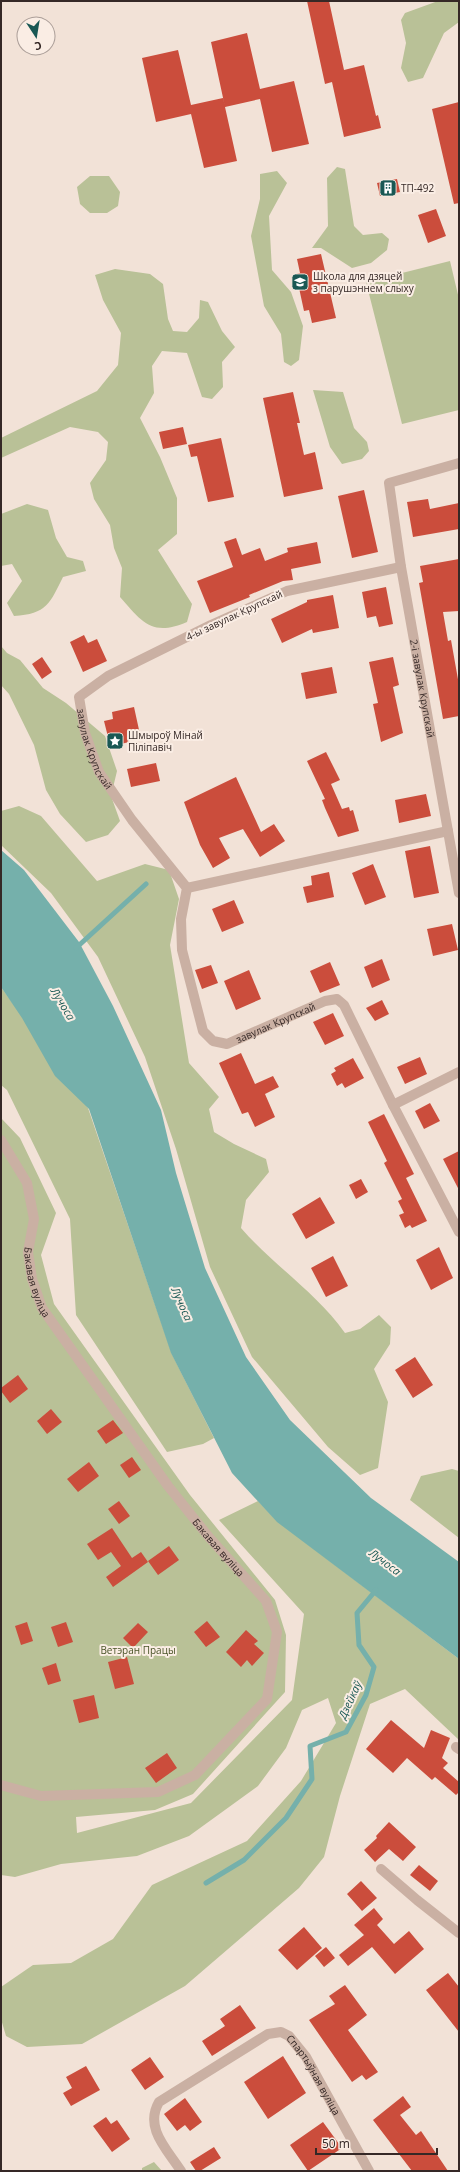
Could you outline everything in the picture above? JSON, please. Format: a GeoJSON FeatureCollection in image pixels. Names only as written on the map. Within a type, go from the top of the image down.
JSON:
{"type":"FeatureCollection","features":[{"type":"Feature","properties":{"kind":"street","name":"2-і завулак Крупскай"},"geometry":{"type":"LineString","coordinates":[[459,463],[389,483],[401,567],[459,893]]}},
{"type":"Feature","properties":{"kind":"street","name":"4-ы завулак Крупскай"},"geometry":{"type":"LineString","coordinates":[[80,697],[108,676],[211,625],[287,591],[401,567]]}},
{"type":"Feature","properties":{"kind":"street","name":"завулак Крупскай"},"geometry":{"type":"LineString","coordinates":[[80,697],[85,733],[100,772],[136,825],[187,888],[181,919],[182,950],[203,1032],[213,1041],[227,1044],[325,1001],[337,999],[344,1005],[392,1104],[459,1232]]}},
{"type":"Feature","properties":{"kind":"street"},"geometry":{"type":"LineString","coordinates":[[187,888],[448,831]]}},
{"type":"Feature","properties":{"kind":"street"},"geometry":{"type":"LineString","coordinates":[[392,1104],[459,1072]]}},
{"type":"Feature","properties":{"kind":"street","name":"Бакавая вуліца"},"geometry":{"type":"LineString","coordinates":[[1,1140],[27,1182],[34,1219],[28,1252],[32,1279],[42,1308],[168,1486],[208,1536],[266,1601],[277,1632],[268,1699],[195,1775],[158,1792],[41,1796],[1,1785]]}},
{"type":"Feature","properties":{"kind":"street"},"geometry":{"type":"LineString","coordinates":[[381,1869],[459,1933]]}},
{"type":"Feature","properties":{"kind":"street","name":"Спартыўная вуліца"},"geometry":{"type":"LineString","coordinates":[[181,2171],[155,2131],[153,2121],[154,2111],[159,2102],[268,2034],[281,2032],[289,2036],[306,2057],[369,2171]]}},
{"type":"Feature","properties":{"kind":"green space"},"geometry":{"type":"Polygon","coordinates":[[[438,1],[459,1],[459,22],[444,33],[423,78],[408,82],[401,68],[406,43],[401,20],[405,13],[438,1]]]}},
{"type":"Feature","properties":{"kind":"green space"},"geometry":{"type":"Polygon","coordinates":[[[337,167],[345,169],[354,226],[363,235],[382,233],[389,239],[387,250],[371,263],[352,268],[321,248],[312,248],[328,226],[327,178],[337,167]]]}},
{"type":"Feature","properties":{"kind":"green space"},"geometry":{"type":"Polygon","coordinates":[[[277,171],[287,183],[269,216],[272,270],[291,292],[303,326],[299,360],[291,366],[284,362],[281,334],[264,306],[251,236],[260,199],[260,174],[277,171]]]}},
{"type":"Feature","properties":{"kind":"green space"},"geometry":{"type":"Polygon","coordinates":[[[90,176],[109,176],[120,192],[118,206],[107,213],[90,213],[80,204],[77,187],[90,176]]]}},
{"type":"Feature","properties":{"kind":"green space"},"geometry":{"type":"Polygon","coordinates":[[[450,261],[459,299],[459,410],[402,424],[366,282],[450,261]]]}},
{"type":"Feature","properties":{"kind":"green space"},"geometry":{"type":"Polygon","coordinates":[[[115,269],[150,274],[163,284],[168,319],[173,331],[187,332],[199,318],[200,300],[208,302],[222,331],[235,347],[222,362],[223,387],[212,399],[202,397],[187,353],[162,351],[152,366],[154,393],[140,418],[160,457],[177,498],[177,534],[158,550],[192,604],[187,622],[165,628],[156,627],[142,620],[120,597],[122,568],[114,548],[110,525],[94,499],[90,483],[106,460],[108,442],[98,432],[70,427],[1,458],[1,438],[97,391],[118,365],[121,333],[103,300],[95,275],[115,269]]]}},
{"type":"Feature","properties":{"kind":"green space"},"geometry":{"type":"Polygon","coordinates":[[[313,390],[343,392],[354,428],[367,442],[369,451],[362,459],[342,464],[330,447],[313,390]]]}},
{"type":"Feature","properties":{"kind":"green space"},"geometry":{"type":"Polygon","coordinates":[[[27,504],[48,510],[56,538],[67,557],[83,561],[86,571],[63,577],[46,606],[41,610],[25,615],[14,616],[7,603],[22,581],[12,564],[1,566],[1,514],[27,504]]]}},
{"type":"Feature","properties":{"kind":"green space"},"geometry":{"type":"Polygon","coordinates":[[[1,646],[7,653],[20,660],[43,688],[66,703],[105,736],[117,771],[111,796],[120,821],[108,835],[86,842],[60,814],[46,790],[34,745],[9,694],[1,685],[1,646]]]}},
{"type":"Feature","properties":{"kind":"green space"},"geometry":{"type":"Polygon","coordinates":[[[19,806],[41,816],[97,881],[145,864],[169,870],[179,899],[170,945],[189,1063],[219,1097],[209,1109],[214,1132],[234,1144],[266,1159],[269,1172],[246,1200],[241,1228],[267,1255],[334,1318],[345,1333],[360,1329],[379,1315],[391,1327],[390,1344],[374,1369],[388,1402],[378,1468],[360,1475],[328,1447],[252,1357],[210,1267],[176,1149],[145,1057],[98,957],[51,893],[1,845],[1,811],[19,806]]]}},
{"type":"Feature","properties":{"kind":"green space"},"geometry":{"type":"Polygon","coordinates":[[[1,987],[88,1108],[172,1354],[214,1438],[203,1444],[167,1452],[76,1315],[70,1219],[7,1090],[1,1085],[1,987]]]}},
{"type":"Feature","properties":{"kind":"green space","name":"Ветэран Працы"},"geometry":{"type":"Polygon","coordinates":[[[1,1118],[20,1138],[56,1213],[41,1255],[54,1304],[190,1495],[275,1600],[286,1635],[285,1692],[193,1794],[155,1810],[76,1817],[77,1833],[191,1803],[292,1700],[304,1614],[219,1520],[258,1501],[277,1521],[459,1659],[459,1740],[405,1689],[370,1704],[340,1796],[324,1857],[299,1888],[185,1986],[82,2044],[27,2047],[6,2036],[1,2019],[1,1987],[33,1965],[71,1963],[113,1939],[152,1885],[247,1841],[301,1781],[336,1723],[328,1698],[302,1710],[286,1748],[258,1786],[189,1836],[137,1856],[61,1864],[15,1877],[1,1875],[1,1118]]]}},
{"type":"Feature","properties":{"kind":"green space"},"geometry":{"type":"Polygon","coordinates":[[[452,1469],[459,1471],[459,1538],[410,1500],[421,1476],[452,1469]]]}},
{"type":"Feature","properties":{"kind":"green space"},"geometry":{"type":"Polygon","coordinates":[[[154,2162],[162,2171],[142,2171],[142,2168],[154,2162]]]}},
{"type":"Feature","properties":{"kind":"water","name":"Лучоса"},"geometry":{"type":"Polygon","coordinates":[[[1,850],[24,870],[79,942],[113,1006],[161,1110],[176,1173],[205,1268],[246,1357],[290,1420],[371,1498],[459,1562],[459,1659],[277,1522],[232,1473],[171,1353],[89,1109],[55,1076],[22,1018],[1,987],[1,850]]]}},
{"type":"Feature","properties":{"kind":"building"},"geometry":{"type":"Polygon","coordinates":[[[307,1],[329,1],[344,70],[364,65],[376,116],[378,115],[381,128],[344,137],[332,82],[325,84],[307,1]]]}},
{"type":"Feature","properties":{"kind":"building"},"geometry":{"type":"Polygon","coordinates":[[[247,33],[260,89],[294,81],[309,144],[272,152],[260,99],[225,107],[211,42],[247,33]]]}},
{"type":"Feature","properties":{"kind":"building"},"geometry":{"type":"Polygon","coordinates":[[[178,50],[191,105],[223,98],[237,161],[204,168],[191,114],[156,122],[142,58],[178,50]]]}},
{"type":"Feature","properties":{"kind":"building"},"geometry":{"type":"Polygon","coordinates":[[[459,102],[459,203],[454,204],[432,109],[459,102]]]}},
{"type":"Feature","properties":{"kind":"building","name":"ТП-492"},"geometry":{"type":"Polygon","coordinates":[[[397,179],[400,192],[380,196],[377,183],[397,179]]]}},
{"type":"Feature","properties":{"kind":"building"},"geometry":{"type":"Polygon","coordinates":[[[436,209],[446,236],[428,243],[418,215],[436,209]]]}},
{"type":"Feature","properties":{"kind":"building"},"geometry":{"type":"Polygon","coordinates":[[[321,254],[336,318],[312,323],[309,310],[304,311],[296,274],[300,273],[297,259],[321,254]]]}},
{"type":"Feature","properties":{"kind":"building"},"geometry":{"type":"Polygon","coordinates":[[[293,392],[300,423],[297,423],[304,455],[315,452],[323,489],[284,497],[263,398],[293,392]]]}},
{"type":"Feature","properties":{"kind":"building"},"geometry":{"type":"Polygon","coordinates":[[[183,427],[187,444],[163,449],[159,432],[183,427]]]}},
{"type":"Feature","properties":{"kind":"building"},"geometry":{"type":"Polygon","coordinates":[[[221,438],[234,497],[208,502],[197,456],[191,457],[188,445],[221,438]]]}},
{"type":"Feature","properties":{"kind":"building"},"geometry":{"type":"Polygon","coordinates":[[[364,490],[378,552],[352,558],[338,496],[364,490]]]}},
{"type":"Feature","properties":{"kind":"building"},"geometry":{"type":"Polygon","coordinates":[[[428,499],[430,509],[459,503],[459,529],[413,537],[407,502],[428,499]]]}},
{"type":"Feature","properties":{"kind":"building"},"geometry":{"type":"Polygon","coordinates":[[[236,538],[242,555],[260,548],[265,561],[288,552],[287,548],[317,542],[321,563],[291,569],[293,580],[283,581],[249,595],[250,597],[210,613],[197,581],[233,567],[224,542],[236,538]]]}},
{"type":"Feature","properties":{"kind":"building"},"geometry":{"type":"Polygon","coordinates":[[[459,559],[459,611],[443,612],[448,641],[451,640],[459,685],[459,716],[443,719],[419,583],[423,582],[420,566],[459,559]]]}},
{"type":"Feature","properties":{"kind":"building"},"geometry":{"type":"Polygon","coordinates":[[[386,587],[393,624],[379,627],[376,616],[367,618],[362,592],[386,587]]]}},
{"type":"Feature","properties":{"kind":"building"},"geometry":{"type":"Polygon","coordinates":[[[333,595],[339,628],[313,633],[312,629],[282,643],[271,619],[307,602],[307,600],[333,595]]]}},
{"type":"Feature","properties":{"kind":"building"},"geometry":{"type":"Polygon","coordinates":[[[84,635],[88,643],[97,639],[107,661],[83,672],[70,642],[84,635]]]}},
{"type":"Feature","properties":{"kind":"building"},"geometry":{"type":"Polygon","coordinates":[[[42,657],[52,672],[42,679],[32,664],[42,657]]]}},
{"type":"Feature","properties":{"kind":"building"},"geometry":{"type":"Polygon","coordinates":[[[393,657],[399,685],[393,687],[403,733],[381,742],[373,704],[378,703],[369,662],[393,657]]]}},
{"type":"Feature","properties":{"kind":"building"},"geometry":{"type":"Polygon","coordinates":[[[332,667],[337,693],[306,699],[301,673],[332,667]]]}},
{"type":"Feature","properties":{"kind":"building"},"geometry":{"type":"Polygon","coordinates":[[[134,707],[141,739],[117,745],[114,736],[108,737],[104,721],[113,719],[112,712],[134,707]]]}},
{"type":"Feature","properties":{"kind":"building"},"geometry":{"type":"Polygon","coordinates":[[[326,752],[340,780],[331,784],[342,809],[349,807],[350,811],[353,810],[359,831],[338,837],[322,800],[325,799],[307,761],[326,752]]]}},
{"type":"Feature","properties":{"kind":"building"},"geometry":{"type":"Polygon","coordinates":[[[156,763],[160,781],[131,787],[127,769],[156,763]]]}},
{"type":"Feature","properties":{"kind":"building"},"geometry":{"type":"Polygon","coordinates":[[[236,777],[261,832],[274,824],[285,841],[260,857],[243,829],[219,838],[230,858],[213,868],[200,845],[184,802],[236,777]]]}},
{"type":"Feature","properties":{"kind":"building"},"geometry":{"type":"Polygon","coordinates":[[[426,794],[431,816],[399,823],[395,800],[426,794]]]}},
{"type":"Feature","properties":{"kind":"building"},"geometry":{"type":"Polygon","coordinates":[[[430,846],[439,893],[414,898],[405,851],[430,846]]]}},
{"type":"Feature","properties":{"kind":"building"},"geometry":{"type":"Polygon","coordinates":[[[373,864],[386,897],[365,905],[352,873],[373,864]]]}},
{"type":"Feature","properties":{"kind":"building"},"geometry":{"type":"Polygon","coordinates":[[[329,872],[334,897],[307,903],[303,887],[312,885],[311,876],[329,872]]]}},
{"type":"Feature","properties":{"kind":"building"},"geometry":{"type":"Polygon","coordinates":[[[234,900],[244,923],[222,932],[212,909],[234,900]]]}},
{"type":"Feature","properties":{"kind":"building"},"geometry":{"type":"Polygon","coordinates":[[[452,924],[458,950],[433,956],[427,929],[452,924]]]}},
{"type":"Feature","properties":{"kind":"building"},"geometry":{"type":"Polygon","coordinates":[[[382,959],[390,980],[372,988],[364,967],[382,959]]]}},
{"type":"Feature","properties":{"kind":"building"},"geometry":{"type":"Polygon","coordinates":[[[330,962],[340,985],[320,993],[310,971],[330,962]]]}},
{"type":"Feature","properties":{"kind":"building"},"geometry":{"type":"Polygon","coordinates":[[[211,965],[218,983],[202,989],[195,970],[211,965]]]}},
{"type":"Feature","properties":{"kind":"building"},"geometry":{"type":"Polygon","coordinates":[[[249,970],[261,999],[236,1010],[224,981],[249,970]]]}},
{"type":"Feature","properties":{"kind":"building"},"geometry":{"type":"Polygon","coordinates":[[[382,1000],[389,1014],[375,1021],[366,1008],[382,1000]]]}},
{"type":"Feature","properties":{"kind":"building"},"geometry":{"type":"Polygon","coordinates":[[[333,1013],[344,1036],[325,1045],[313,1022],[333,1013]]]}},
{"type":"Feature","properties":{"kind":"building"},"geometry":{"type":"Polygon","coordinates":[[[241,1053],[255,1084],[273,1076],[279,1087],[265,1094],[275,1117],[255,1127],[248,1112],[242,1114],[219,1063],[241,1053]]]}},
{"type":"Feature","properties":{"kind":"building"},"geometry":{"type":"Polygon","coordinates":[[[420,1057],[427,1074],[405,1084],[397,1067],[420,1057]]]}},
{"type":"Feature","properties":{"kind":"building"},"geometry":{"type":"Polygon","coordinates":[[[353,1058],[364,1078],[345,1088],[342,1083],[337,1086],[331,1074],[336,1071],[334,1068],[353,1058]]]}},
{"type":"Feature","properties":{"kind":"building"},"geometry":{"type":"Polygon","coordinates":[[[430,1103],[440,1121],[424,1129],[415,1111],[430,1103]]]}},
{"type":"Feature","properties":{"kind":"building"},"geometry":{"type":"Polygon","coordinates":[[[384,1114],[414,1174],[406,1178],[427,1221],[412,1228],[410,1225],[405,1228],[399,1215],[404,1213],[398,1201],[402,1199],[384,1163],[387,1161],[368,1122],[384,1114]]]}},
{"type":"Feature","properties":{"kind":"building"},"geometry":{"type":"Polygon","coordinates":[[[459,1151],[459,1190],[443,1159],[459,1151]]]}},
{"type":"Feature","properties":{"kind":"building"},"geometry":{"type":"Polygon","coordinates":[[[361,1179],[368,1192],[356,1199],[349,1185],[361,1179]]]}},
{"type":"Feature","properties":{"kind":"building"},"geometry":{"type":"Polygon","coordinates":[[[320,1197],[335,1223],[306,1239],[292,1214],[320,1197]]]}},
{"type":"Feature","properties":{"kind":"building"},"geometry":{"type":"Polygon","coordinates":[[[439,1247],[453,1278],[431,1290],[416,1260],[439,1247]]]}},
{"type":"Feature","properties":{"kind":"building"},"geometry":{"type":"Polygon","coordinates":[[[333,1256],[348,1286],[326,1297],[311,1268],[333,1256]]]}},
{"type":"Feature","properties":{"kind":"building"},"geometry":{"type":"Polygon","coordinates":[[[415,1357],[433,1385],[413,1398],[395,1370],[415,1357]]]}},
{"type":"Feature","properties":{"kind":"building"},"geometry":{"type":"Polygon","coordinates":[[[18,1375],[28,1389],[10,1403],[1,1391],[1,1388],[18,1375]]]}},
{"type":"Feature","properties":{"kind":"building"},"geometry":{"type":"Polygon","coordinates":[[[51,1409],[62,1422],[47,1434],[37,1421],[51,1409]]]}},
{"type":"Feature","properties":{"kind":"building"},"geometry":{"type":"Polygon","coordinates":[[[113,1420],[123,1433],[106,1444],[97,1431],[113,1420]]]}},
{"type":"Feature","properties":{"kind":"building"},"geometry":{"type":"Polygon","coordinates":[[[132,1457],[141,1470],[129,1478],[120,1465],[132,1457]]]}},
{"type":"Feature","properties":{"kind":"building"},"geometry":{"type":"Polygon","coordinates":[[[89,1462],[99,1476],[78,1492],[67,1479],[89,1462]]]}},
{"type":"Feature","properties":{"kind":"building"},"geometry":{"type":"Polygon","coordinates":[[[119,1501],[130,1516],[119,1524],[108,1509],[119,1501]]]}},
{"type":"Feature","properties":{"kind":"building"},"geometry":{"type":"Polygon","coordinates":[[[112,1528],[132,1558],[141,1552],[148,1562],[113,1587],[106,1577],[121,1566],[111,1552],[98,1560],[87,1544],[112,1528]]]}},
{"type":"Feature","properties":{"kind":"building"},"geometry":{"type":"Polygon","coordinates":[[[169,1546],[179,1560],[158,1575],[148,1561],[169,1546]]]}},
{"type":"Feature","properties":{"kind":"building"},"geometry":{"type":"Polygon","coordinates":[[[207,1621],[220,1637],[206,1647],[194,1632],[207,1621]]]}},
{"type":"Feature","properties":{"kind":"building"},"geometry":{"type":"Polygon","coordinates":[[[27,1622],[33,1641],[21,1645],[15,1626],[27,1622]]]}},
{"type":"Feature","properties":{"kind":"building"},"geometry":{"type":"Polygon","coordinates":[[[66,1622],[73,1642],[58,1647],[51,1627],[66,1622]]]}},
{"type":"Feature","properties":{"kind":"building"},"geometry":{"type":"Polygon","coordinates":[[[138,1623],[148,1632],[133,1648],[123,1638],[138,1623]]]}},
{"type":"Feature","properties":{"kind":"building"},"geometry":{"type":"Polygon","coordinates":[[[246,1630],[258,1641],[254,1644],[264,1653],[252,1666],[247,1660],[241,1667],[226,1652],[246,1630]]]}},
{"type":"Feature","properties":{"kind":"building"},"geometry":{"type":"Polygon","coordinates":[[[127,1657],[134,1684],[115,1689],[108,1662],[127,1657]]]}},
{"type":"Feature","properties":{"kind":"building"},"geometry":{"type":"Polygon","coordinates":[[[56,1663],[61,1681],[48,1685],[42,1668],[56,1663]]]}},
{"type":"Feature","properties":{"kind":"building"},"geometry":{"type":"Polygon","coordinates":[[[94,1695],[99,1718],[79,1723],[73,1700],[94,1695]]]}},
{"type":"Feature","properties":{"kind":"building"},"geometry":{"type":"Polygon","coordinates":[[[391,1720],[424,1748],[431,1730],[450,1738],[442,1758],[448,1763],[443,1768],[459,1782],[459,1792],[456,1795],[435,1777],[432,1780],[407,1758],[393,1773],[366,1749],[391,1720]]]}},
{"type":"Feature","properties":{"kind":"building"},"geometry":{"type":"Polygon","coordinates":[[[167,1753],[177,1768],[156,1783],[145,1768],[167,1753]]]}},
{"type":"Feature","properties":{"kind":"building"},"geometry":{"type":"Polygon","coordinates":[[[389,1822],[416,1847],[403,1861],[389,1849],[375,1862],[364,1850],[377,1838],[376,1836],[389,1822]]]}},
{"type":"Feature","properties":{"kind":"building"},"geometry":{"type":"Polygon","coordinates":[[[419,1865],[438,1881],[430,1891],[410,1875],[419,1865]]]}},
{"type":"Feature","properties":{"kind":"building"},"geometry":{"type":"Polygon","coordinates":[[[361,1881],[377,1898],[362,1911],[347,1894],[361,1881]]]}},
{"type":"Feature","properties":{"kind":"building"},"geometry":{"type":"Polygon","coordinates":[[[374,1908],[383,1919],[377,1925],[394,1944],[409,1931],[424,1949],[395,1974],[372,1947],[348,1966],[339,1955],[364,1935],[354,1925],[374,1908]]]}},
{"type":"Feature","properties":{"kind":"building"},"geometry":{"type":"Polygon","coordinates":[[[304,1927],[322,1948],[297,1970],[278,1950],[304,1927]]]}},
{"type":"Feature","properties":{"kind":"building"},"geometry":{"type":"Polygon","coordinates":[[[326,1947],[335,1958],[324,1967],[315,1956],[326,1947]]]}},
{"type":"Feature","properties":{"kind":"building"},"geometry":{"type":"Polygon","coordinates":[[[448,1973],[459,1987],[459,2032],[426,1990],[448,1973]]]}},
{"type":"Feature","properties":{"kind":"building"},"geometry":{"type":"Polygon","coordinates":[[[345,1985],[367,2015],[348,2030],[378,2072],[366,2080],[362,2075],[352,2082],[309,2020],[335,2004],[329,1996],[345,1985]]]}},
{"type":"Feature","properties":{"kind":"building"},"geometry":{"type":"Polygon","coordinates":[[[240,2005],[256,2028],[212,2056],[202,2041],[225,2026],[220,2019],[240,2005]]]}},
{"type":"Feature","properties":{"kind":"building"},"geometry":{"type":"Polygon","coordinates":[[[283,2056],[306,2093],[268,2119],[244,2082],[283,2056]]]}},
{"type":"Feature","properties":{"kind":"building"},"geometry":{"type":"Polygon","coordinates":[[[150,2057],[164,2077],[145,2090],[131,2070],[150,2057]]]}},
{"type":"Feature","properties":{"kind":"building"},"geometry":{"type":"Polygon","coordinates":[[[86,2066],[100,2090],[71,2106],[63,2093],[72,2088],[66,2077],[86,2066]]]}},
{"type":"Feature","properties":{"kind":"building"},"geometry":{"type":"Polygon","coordinates":[[[403,2096],[411,2107],[400,2115],[416,2135],[421,2131],[448,2171],[412,2171],[373,2120],[403,2096]]]}},
{"type":"Feature","properties":{"kind":"building"},"geometry":{"type":"Polygon","coordinates":[[[185,2098],[202,2122],[190,2131],[185,2125],[177,2131],[164,2114],[185,2098]]]}},
{"type":"Feature","properties":{"kind":"building"},"geometry":{"type":"Polygon","coordinates":[[[106,2117],[111,2124],[117,2120],[130,2139],[112,2152],[93,2126],[106,2117]]]}},
{"type":"Feature","properties":{"kind":"building"},"geometry":{"type":"Polygon","coordinates":[[[323,2122],[342,2148],[308,2171],[290,2145],[323,2122]]]}},
{"type":"Feature","properties":{"kind":"building"},"geometry":{"type":"Polygon","coordinates":[[[214,2147],[221,2158],[200,2171],[196,2171],[190,2162],[214,2147]]]}},
{"type":"Feature","properties":{"kind":"waterway"},"geometry":{"type":"LineString","coordinates":[[76,948],[146,884]]}},
{"type":"Feature","properties":{"kind":"waterway","name":"Дзейкаў"},"geometry":{"type":"LineString","coordinates":[[206,1883],[244,1860],[286,1818],[312,1779],[310,1746],[346,1732],[366,1695],[374,1667],[359,1645],[357,1613],[376,1590]]}},
{"type":"Feature","properties":{"kind":"place","name":"ТП-492"},"geometry":{"type":"Point","coordinates":[388,188]}},
{"type":"Feature","properties":{"kind":"place","name":"Школа для дзяцей з парушэннем слыху"},"geometry":{"type":"Point","coordinates":[300,282]}},
{"type":"Feature","properties":{"kind":"place","name":"Шмыроў Мінай Піліпавіч"},"geometry":{"type":"Point","coordinates":[115,741]}}]}
